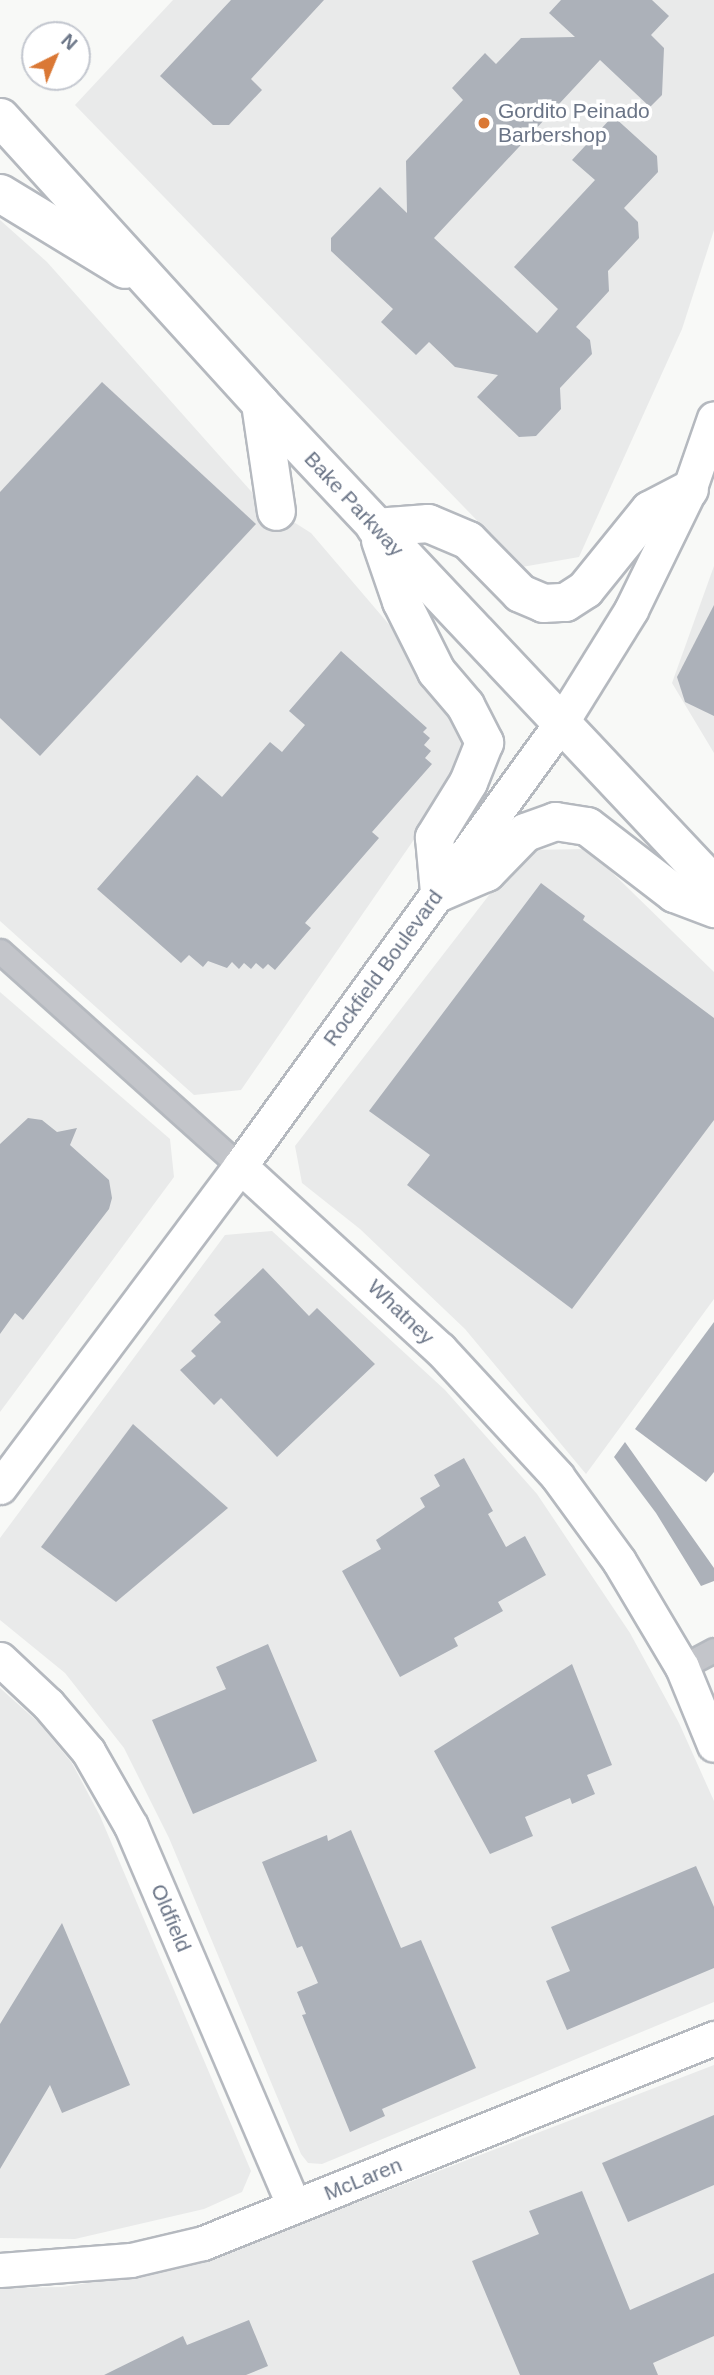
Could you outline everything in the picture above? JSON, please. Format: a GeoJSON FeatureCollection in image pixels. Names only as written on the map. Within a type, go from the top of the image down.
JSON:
{"type":"FeatureCollection","features":[{"type":"Feature","properties":{"kind":"main road","name":"Bake Parkway"},"geometry":{"type":"LineString","coordinates":[[0,117],[162,291],[260,403],[375,527],[714,885]]}},
{"type":"Feature","properties":{"kind":"main road"},"geometry":{"type":"LineString","coordinates":[[0,194],[162,291]]}},
{"type":"Feature","properties":{"kind":"main road"},"geometry":{"type":"LineString","coordinates":[[260,403],[276,511]]}},
{"type":"Feature","properties":{"kind":"main road"},"geometry":{"type":"LineString","coordinates":[[689,489],[649,510],[585,589],[565,602],[543,603],[520,593],[468,540],[428,523],[375,527],[401,601],[436,671],[465,705],[484,743],[468,782],[434,837],[439,892],[486,872],[526,832],[555,821],[587,826],[674,893],[714,908]]}},
{"type":"Feature","properties":{"kind":"street","name":"Rockfield Boulevard"},"geometry":{"type":"LineString","coordinates":[[0,1487],[240,1166],[561,723],[631,610],[689,489],[714,418]]}},
{"type":"Feature","properties":{"kind":"street","name":"Whatney"},"geometry":{"type":"LineString","coordinates":[[0,951],[431,1340],[557,1476],[619,1561],[682,1667],[714,1745]]}},
{"type":"Feature","properties":{"kind":"street"},"geometry":{"type":"LineString","coordinates":[[682,1667],[714,1650]]}},
{"type":"Feature","properties":{"kind":"street","name":"Oldfield"},"geometry":{"type":"LineString","coordinates":[[0,1659],[48,1704],[88,1751],[131,1826],[294,2206]]}},
{"type":"Feature","properties":{"kind":"street","name":"McLaren"},"geometry":{"type":"LineString","coordinates":[[0,2270],[131,2260],[203,2244],[714,2038]]}},
{"type":"Feature","properties":{"kind":"shaded area"},"geometry":{"type":"Polygon","coordinates":[[[173,0],[714,0],[714,230],[682,329],[579,557],[522,567],[75,105],[91,91],[91,88],[173,0]]]}},
{"type":"Feature","properties":{"kind":"shaded area"},"geometry":{"type":"Polygon","coordinates":[[[0,220],[47,262],[259,500],[311,533],[398,635],[448,709],[471,757],[241,1090],[194,1095],[0,921],[0,220]]]}},
{"type":"Feature","properties":{"kind":"shaded area"},"geometry":{"type":"Polygon","coordinates":[[[714,566],[714,753],[672,683],[714,566]]]}},
{"type":"Feature","properties":{"kind":"shaded area"},"geometry":{"type":"Polygon","coordinates":[[[588,849],[714,972],[714,1299],[586,1474],[465,1329],[360,1229],[302,1183],[295,1146],[524,850],[588,849]]]}},
{"type":"Feature","properties":{"kind":"shaded area"},"geometry":{"type":"Polygon","coordinates":[[[0,992],[170,1139],[174,1177],[0,1412],[0,992]]]}},
{"type":"Feature","properties":{"kind":"shaded area"},"geometry":{"type":"Polygon","coordinates":[[[272,1231],[445,1390],[537,1494],[630,1633],[679,1723],[714,1801],[714,2002],[322,2164],[308,2163],[301,2154],[169,1838],[124,1748],[65,1673],[0,1620],[0,1538],[225,1235],[272,1231]]]}},
{"type":"Feature","properties":{"kind":"shaded area"},"geometry":{"type":"Polygon","coordinates":[[[0,1688],[38,1722],[72,1763],[100,1816],[251,2171],[242,2192],[204,2209],[75,2239],[0,2238],[0,1688]]]}},
{"type":"Feature","properties":{"kind":"shaded area"},"geometry":{"type":"Polygon","coordinates":[[[714,2065],[714,2375],[0,2375],[0,2288],[62,2287],[159,2272],[283,2231],[714,2065]]]}},
{"type":"Feature","properties":{"kind":"building"},"geometry":{"type":"Polygon","coordinates":[[[231,0],[324,0],[251,79],[262,90],[229,125],[213,125],[160,76],[231,0]]]}},
{"type":"Feature","properties":{"kind":"building"},"geometry":{"type":"Polygon","coordinates":[[[561,0],[652,0],[669,16],[651,35],[664,48],[662,95],[650,107],[600,60],[434,238],[537,333],[558,309],[514,267],[595,180],[572,160],[613,116],[657,156],[658,172],[624,208],[638,222],[639,238],[608,271],[609,291],[576,327],[590,340],[592,354],[560,388],[561,409],[536,436],[519,437],[477,397],[498,375],[455,367],[429,342],[416,355],[381,322],[393,309],[331,251],[331,238],[380,187],[407,213],[406,161],[463,100],[452,88],[485,53],[496,64],[521,38],[575,37],[549,13],[561,0]]]}},
{"type":"Feature","properties":{"kind":"building"},"geometry":{"type":"Polygon","coordinates":[[[102,382],[256,524],[40,756],[0,718],[0,492],[102,382]]]}},
{"type":"Feature","properties":{"kind":"building"},"geometry":{"type":"Polygon","coordinates":[[[714,605],[714,716],[685,702],[677,677],[714,605]]]}},
{"type":"Feature","properties":{"kind":"building"},"geometry":{"type":"Polygon","coordinates":[[[341,651],[427,728],[423,732],[430,738],[424,745],[431,751],[425,758],[432,764],[372,832],[379,838],[305,923],[311,928],[275,970],[268,964],[263,969],[256,963],[251,969],[244,963],[239,969],[232,962],[227,968],[208,961],[203,967],[189,955],[181,963],[97,889],[197,775],[222,797],[270,742],[282,752],[305,725],[289,711],[341,651]]]}},
{"type":"Feature","properties":{"kind":"building"},"geometry":{"type":"Polygon","coordinates":[[[541,883],[585,916],[583,920],[714,1018],[714,1120],[572,1309],[407,1185],[430,1155],[369,1111],[541,883]]]}},
{"type":"Feature","properties":{"kind":"building"},"geometry":{"type":"Polygon","coordinates":[[[28,1118],[42,1120],[57,1132],[77,1128],[70,1145],[109,1180],[112,1198],[109,1209],[23,1320],[15,1313],[0,1334],[0,1144],[28,1118]]]}},
{"type":"Feature","properties":{"kind":"building"},"geometry":{"type":"Polygon","coordinates":[[[263,1268],[309,1316],[317,1308],[375,1364],[277,1457],[221,1398],[214,1405],[180,1370],[196,1356],[191,1351],[221,1322],[214,1315],[263,1268]]]}},
{"type":"Feature","properties":{"kind":"building"},"geometry":{"type":"Polygon","coordinates":[[[714,1322],[714,1472],[706,1482],[635,1429],[714,1322]]]}},
{"type":"Feature","properties":{"kind":"building"},"geometry":{"type":"Polygon","coordinates":[[[133,1424],[228,1508],[116,1602],[41,1547],[133,1424]]]}},
{"type":"Feature","properties":{"kind":"building"},"geometry":{"type":"Polygon","coordinates":[[[625,1442],[714,1568],[714,1581],[701,1586],[656,1513],[614,1457],[625,1442]]]}},
{"type":"Feature","properties":{"kind":"building"},"geometry":{"type":"Polygon","coordinates":[[[464,1458],[493,1511],[488,1514],[506,1547],[525,1536],[546,1575],[498,1602],[503,1611],[454,1638],[458,1646],[400,1677],[342,1571],[381,1549],[376,1540],[425,1507],[420,1498],[440,1486],[434,1475],[464,1458]]]}},
{"type":"Feature","properties":{"kind":"building"},"geometry":{"type":"Polygon","coordinates":[[[268,1644],[317,1761],[193,1814],[152,1720],[226,1689],[216,1667],[268,1644]]]}},
{"type":"Feature","properties":{"kind":"building"},"geometry":{"type":"Polygon","coordinates":[[[572,1664],[612,1765],[587,1775],[595,1794],[572,1804],[570,1798],[525,1817],[533,1836],[490,1854],[434,1751],[572,1664]]]}},
{"type":"Feature","properties":{"kind":"building"},"geometry":{"type":"Polygon","coordinates":[[[351,1830],[401,1948],[421,1940],[476,2068],[382,2109],[385,2116],[350,2132],[302,2015],[306,2014],[297,1992],[318,1983],[302,1946],[297,1948],[262,1862],[327,1835],[328,1841],[351,1830]]]}},
{"type":"Feature","properties":{"kind":"building"},"geometry":{"type":"Polygon","coordinates":[[[696,1866],[714,1907],[714,1968],[567,2030],[546,1981],[570,1971],[551,1927],[696,1866]]]}},
{"type":"Feature","properties":{"kind":"building"},"geometry":{"type":"Polygon","coordinates":[[[62,1923],[130,2085],[62,2113],[50,2085],[0,2169],[0,2024],[62,1923]]]}},
{"type":"Feature","properties":{"kind":"building"},"geometry":{"type":"Polygon","coordinates":[[[714,2115],[714,2185],[628,2222],[602,2163],[714,2115]]]}},
{"type":"Feature","properties":{"kind":"building"},"geometry":{"type":"Polygon","coordinates":[[[582,2191],[630,2310],[714,2273],[714,2336],[653,2363],[658,2375],[520,2375],[472,2261],[539,2234],[529,2211],[582,2191]]]}},
{"type":"Feature","properties":{"kind":"building"},"geometry":{"type":"Polygon","coordinates":[[[249,2320],[268,2366],[246,2375],[104,2375],[183,2336],[187,2345],[249,2320]]]}},
{"type":"Feature","properties":{"kind":"place","name":"Gordito Peinado Barbershop"},"geometry":{"type":"Point","coordinates":[484,123]}}]}
